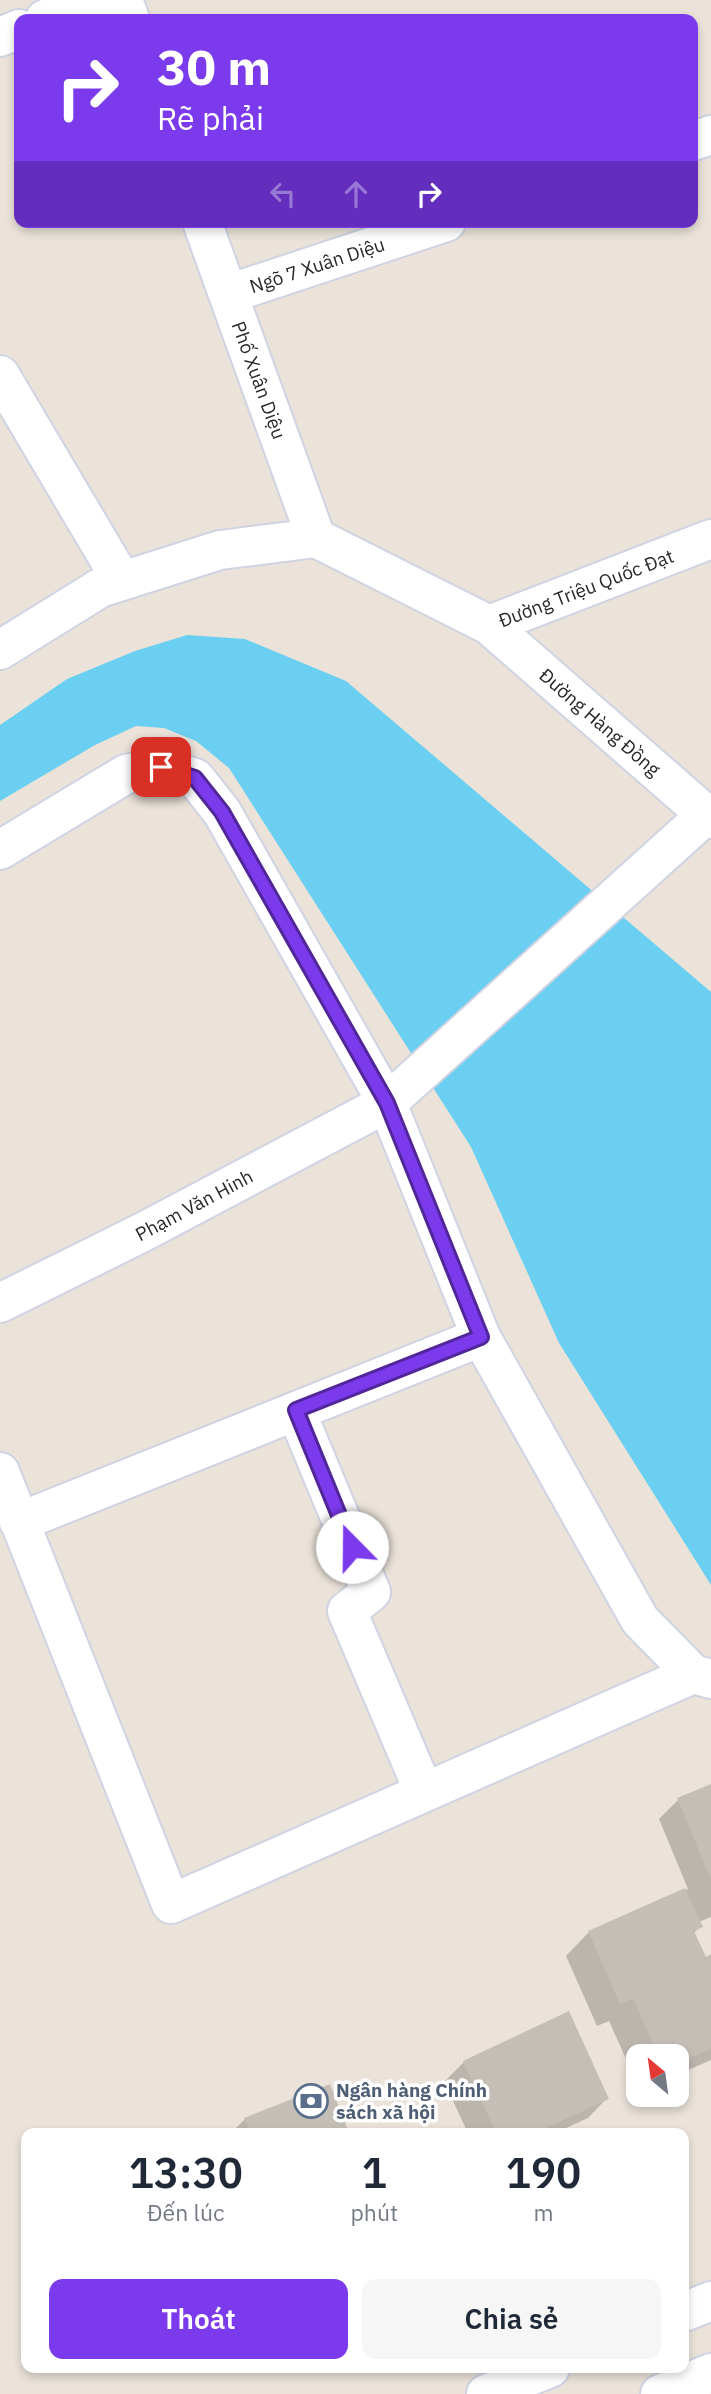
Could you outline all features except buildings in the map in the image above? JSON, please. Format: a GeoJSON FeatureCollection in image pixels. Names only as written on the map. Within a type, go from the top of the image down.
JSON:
{"type":"FeatureCollection","features":[{"type":"Feature","properties":{"kind":"street"},"geometry":{"type":"LineString","coordinates":[[58,14],[96,0]]}},
{"type":"Feature","properties":{"kind":"street","name":"Phố Xuân Diệu"},"geometry":{"type":"LineString","coordinates":[[204,228],[316,538]]}},
{"type":"Feature","properties":{"kind":"street","name":"Ngõ 7 Xuân Diệu"},"geometry":{"type":"LineString","coordinates":[[228,294],[428,228]]}},
{"type":"Feature","properties":{"kind":"street"},"geometry":{"type":"LineString","coordinates":[[0,375],[122,581]]}},
{"type":"Feature","properties":{"kind":"street"},"geometry":{"type":"LineString","coordinates":[[0,650],[100,588],[220,550],[316,538]]}},
{"type":"Feature","properties":{"kind":"street","name":"Đường Triệu Quốc Đạt"},"geometry":{"type":"LineString","coordinates":[[316,538],[489,625],[711,539]]}},
{"type":"Feature","properties":{"kind":"street","name":"Đường Hàng Đồng"},"geometry":{"type":"LineString","coordinates":[[489,625],[709,817]]}},
{"type":"Feature","properties":{"kind":"street"},"geometry":{"type":"LineString","coordinates":[[0,850],[126,774],[161,767],[195,778],[222,812],[387,1103],[481,1337],[640,1620],[702,1676],[424,1792],[171,1904],[0,1472]]}},
{"type":"Feature","properties":{"kind":"street","name":"Phạm Văn Hinh"},"geometry":{"type":"LineString","coordinates":[[0,1303],[145,1231],[387,1103],[709,817]]}},
{"type":"Feature","properties":{"kind":"street"},"geometry":{"type":"LineString","coordinates":[[19,1522],[481,1337]]}},
{"type":"Feature","properties":{"kind":"street"},"geometry":{"type":"LineString","coordinates":[[296,1410],[371,1592],[347,1611],[424,1792]]}},
{"type":"Feature","properties":{"kind":"street"},"geometry":{"type":"LineString","coordinates":[[689,2310],[711,2301]]}},
{"type":"Feature","properties":{"kind":"street"},"geometry":{"type":"LineString","coordinates":[[486,2394],[538,2373]]}},
{"type":"Feature","properties":{"kind":"street"},"geometry":{"type":"LineString","coordinates":[[660,2394],[711,2373]]}},
{"type":"Feature","properties":{"kind":"water"},"geometry":{"type":"Polygon","coordinates":[[[187,635],[245,639],[346,681],[711,992],[711,1585],[559,1343],[471,1147],[229,768],[196,741],[164,728],[136,726],[95,745],[0,801],[0,725],[67,679],[135,651],[187,635]]]}},
{"type":"Feature","properties":{"kind":"place","name":"Ngân hàng Chính sách xã hội"},"geometry":{"type":"Point","coordinates":[311,2101]}},
{"type":"Feature","properties":{"kind":"route"},"geometry":{"type":"LineString","coordinates":[[161,767],[195,778],[222,812],[387,1103],[481,1337],[296,1410],[352,1547]]}}]}
